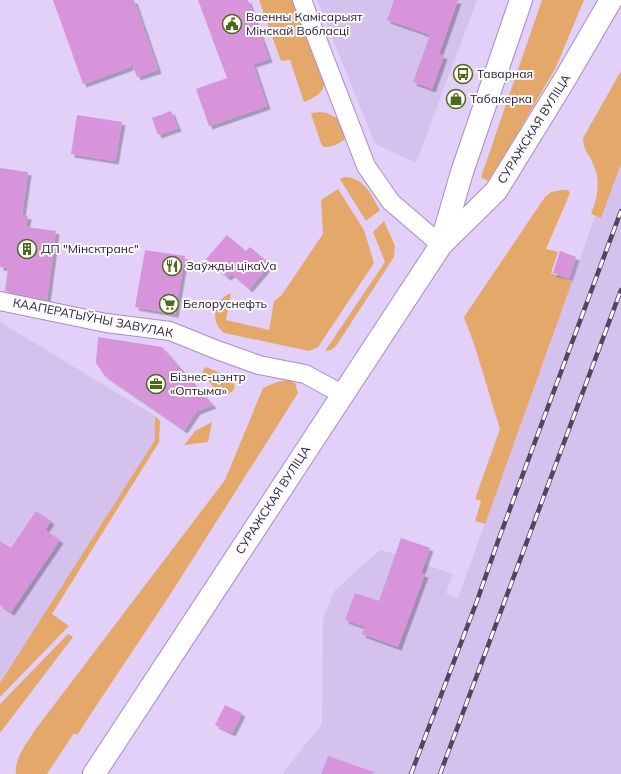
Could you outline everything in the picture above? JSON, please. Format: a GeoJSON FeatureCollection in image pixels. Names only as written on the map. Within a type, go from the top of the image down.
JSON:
{"type":"FeatureCollection","features":[{"type":"Feature","properties":{"kind":"main road","name":"СУРАЖСКАЯ ВУЛІЦА"},"geometry":{"type":"LineString","coordinates":[[441,245],[462,172],[521,0]]}},
{"type":"Feature","properties":{"kind":"main road","name":"СУРАЖСКАЯ ВУЛІЦА"},"geometry":{"type":"LineString","coordinates":[[94,774],[441,245],[496,191],[565,79],[611,0]]}},
{"type":"Feature","properties":{"kind":"street"},"geometry":{"type":"LineString","coordinates":[[302,0],[366,166],[391,202],[441,245]]}},
{"type":"Feature","properties":{"kind":"street","name":"КААПЕРАТЫЎНЫ ЗАВУЛАК"},"geometry":{"type":"LineString","coordinates":[[0,301],[106,323],[170,331],[216,350],[259,365],[305,374],[342,394]]}},
{"type":"Feature","properties":{"kind":"shaded area"},"geometry":{"type":"Polygon","coordinates":[[[259,0],[295,0],[325,82],[320,93],[315,97],[304,102],[290,60],[281,61],[259,0]]]}},
{"type":"Feature","properties":{"kind":"shaded area"},"geometry":{"type":"Polygon","coordinates":[[[317,0],[477,0],[416,163],[375,144],[317,0]]]}},
{"type":"Feature","properties":{"kind":"shaded area"},"geometry":{"type":"Polygon","coordinates":[[[542,0],[584,0],[556,67],[511,145],[488,181],[481,177],[542,0]]]}},
{"type":"Feature","properties":{"kind":"shaded area"},"geometry":{"type":"Polygon","coordinates":[[[621,71],[621,164],[601,218],[591,214],[598,184],[594,166],[585,150],[583,138],[621,71]]]}},
{"type":"Feature","properties":{"kind":"shaded area"},"geometry":{"type":"Polygon","coordinates":[[[320,112],[327,113],[337,118],[345,137],[344,140],[330,146],[322,146],[311,114],[320,112]]]}},
{"type":"Feature","properties":{"kind":"shaded area"},"geometry":{"type":"Polygon","coordinates":[[[621,146],[621,774],[282,774],[322,724],[323,618],[335,590],[380,550],[396,554],[401,538],[430,548],[424,564],[453,574],[446,593],[458,598],[621,146]]]}},
{"type":"Feature","properties":{"kind":"shaded area"},"geometry":{"type":"Polygon","coordinates":[[[345,177],[358,180],[367,188],[380,210],[366,221],[340,179],[345,177]]]}},
{"type":"Feature","properties":{"kind":"shaded area"},"geometry":{"type":"Polygon","coordinates":[[[338,189],[364,230],[374,263],[318,347],[309,351],[224,333],[216,323],[215,317],[217,305],[225,296],[231,293],[226,320],[269,330],[274,301],[281,296],[323,234],[321,200],[338,189]]]}},
{"type":"Feature","properties":{"kind":"shaded area"},"geometry":{"type":"Polygon","coordinates":[[[568,190],[570,193],[546,249],[558,252],[551,273],[572,282],[485,524],[475,521],[481,501],[475,499],[500,429],[474,344],[464,317],[545,197],[551,192],[568,190]]]}},
{"type":"Feature","properties":{"kind":"shaded area"},"geometry":{"type":"Polygon","coordinates":[[[384,221],[395,246],[394,257],[336,346],[331,350],[325,351],[385,262],[373,232],[384,221]]]}},
{"type":"Feature","properties":{"kind":"shaded area"},"geometry":{"type":"Polygon","coordinates":[[[0,322],[155,416],[155,440],[0,683],[0,322]]]}},
{"type":"Feature","properties":{"kind":"shaded area"},"geometry":{"type":"Polygon","coordinates":[[[206,367],[224,374],[231,380],[235,387],[233,391],[226,395],[218,394],[202,371],[206,367]]]}},
{"type":"Feature","properties":{"kind":"shaded area"},"geometry":{"type":"Polygon","coordinates":[[[288,380],[295,383],[298,393],[175,587],[77,735],[74,733],[47,774],[16,774],[19,756],[35,730],[225,480],[263,388],[277,382],[288,380]]]}},
{"type":"Feature","properties":{"kind":"shaded area"},"geometry":{"type":"Polygon","coordinates":[[[155,416],[160,421],[159,442],[52,614],[69,626],[0,697],[0,683],[155,440],[155,416]]]}},
{"type":"Feature","properties":{"kind":"shaded area"},"geometry":{"type":"Polygon","coordinates":[[[212,422],[208,442],[184,445],[195,431],[212,422]]]}},
{"type":"Feature","properties":{"kind":"shaded area"},"geometry":{"type":"Polygon","coordinates":[[[68,634],[73,637],[0,733],[0,704],[68,634]]]}},
{"type":"Feature","properties":{"kind":"building"},"geometry":{"type":"Polygon","coordinates":[[[53,0],[134,0],[158,70],[137,77],[131,61],[130,67],[83,84],[53,0]]]}},
{"type":"Feature","properties":{"kind":"building"},"geometry":{"type":"Polygon","coordinates":[[[198,0],[248,0],[269,59],[253,64],[267,106],[209,126],[196,89],[227,78],[198,0]]]}},
{"type":"Feature","properties":{"kind":"building"},"geometry":{"type":"Polygon","coordinates":[[[394,0],[458,0],[439,54],[444,56],[432,89],[413,82],[430,35],[387,20],[394,0]]]}},
{"type":"Feature","properties":{"kind":"building"},"geometry":{"type":"Polygon","coordinates":[[[171,111],[178,128],[158,135],[152,118],[171,111]]]}},
{"type":"Feature","properties":{"kind":"building"},"geometry":{"type":"Polygon","coordinates":[[[77,115],[122,122],[115,161],[71,154],[77,115]]]}},
{"type":"Feature","properties":{"kind":"building","name":"ДП \"Мінсктранс\""},"geometry":{"type":"Polygon","coordinates":[[[0,168],[28,172],[22,215],[28,216],[26,227],[56,231],[47,300],[5,291],[8,268],[0,267],[0,168]]]}},
{"type":"Feature","properties":{"kind":"building"},"geometry":{"type":"Polygon","coordinates":[[[227,235],[246,251],[250,247],[270,264],[249,289],[232,274],[227,277],[206,259],[227,235]]]}},
{"type":"Feature","properties":{"kind":"building"},"geometry":{"type":"Polygon","coordinates":[[[145,250],[185,256],[175,314],[135,307],[145,250]]]}},
{"type":"Feature","properties":{"kind":"building"},"geometry":{"type":"Polygon","coordinates":[[[560,251],[576,257],[569,278],[553,273],[560,251]]]}},
{"type":"Feature","properties":{"kind":"building","name":"Бізнес-цэнтр «Оптыма»"},"geometry":{"type":"Polygon","coordinates":[[[98,337],[162,347],[213,405],[197,411],[184,430],[104,375],[96,363],[98,337]]]}},
{"type":"Feature","properties":{"kind":"building"},"geometry":{"type":"Polygon","coordinates":[[[36,511],[51,521],[45,530],[60,540],[11,612],[0,605],[0,541],[11,548],[36,511]]]}},
{"type":"Feature","properties":{"kind":"building"},"geometry":{"type":"Polygon","coordinates":[[[401,538],[430,548],[421,573],[425,574],[398,647],[362,634],[365,627],[345,620],[355,593],[379,601],[401,538]]]}},
{"type":"Feature","properties":{"kind":"building"},"geometry":{"type":"Polygon","coordinates":[[[225,705],[242,713],[232,733],[215,725],[225,705]]]}},
{"type":"Feature","properties":{"kind":"building"},"geometry":{"type":"Polygon","coordinates":[[[328,756],[374,772],[373,774],[321,774],[328,756]]]}},
{"type":"Feature","properties":{"kind":"railway"},"geometry":{"type":"LineString","coordinates":[[411,774],[477,601],[621,211]]}},
{"type":"Feature","properties":{"kind":"railway"},"geometry":{"type":"LineString","coordinates":[[440,774],[621,290]]}},
{"type":"Feature","properties":{"kind":"place","name":"Ваенны Камісарыят Мінскай Вобласці"},"geometry":{"type":"Point","coordinates":[232,24]}},
{"type":"Feature","properties":{"kind":"place","name":"Таварная"},"geometry":{"type":"Point","coordinates":[463,74]}},
{"type":"Feature","properties":{"kind":"place","name":"Табакерка"},"geometry":{"type":"Point","coordinates":[456,99]}},
{"type":"Feature","properties":{"kind":"place","name":"ДП \"Мінсктранс\""},"geometry":{"type":"Point","coordinates":[27,249]}},
{"type":"Feature","properties":{"kind":"place","name":"Заўжды цікаVа"},"geometry":{"type":"Point","coordinates":[172,266]}},
{"type":"Feature","properties":{"kind":"place","name":"Белоруснефть"},"geometry":{"type":"Point","coordinates":[169,304]}},
{"type":"Feature","properties":{"kind":"place","name":"Бізнес-цэнтр «Оптыма»"},"geometry":{"type":"Point","coordinates":[156,384]}}]}
